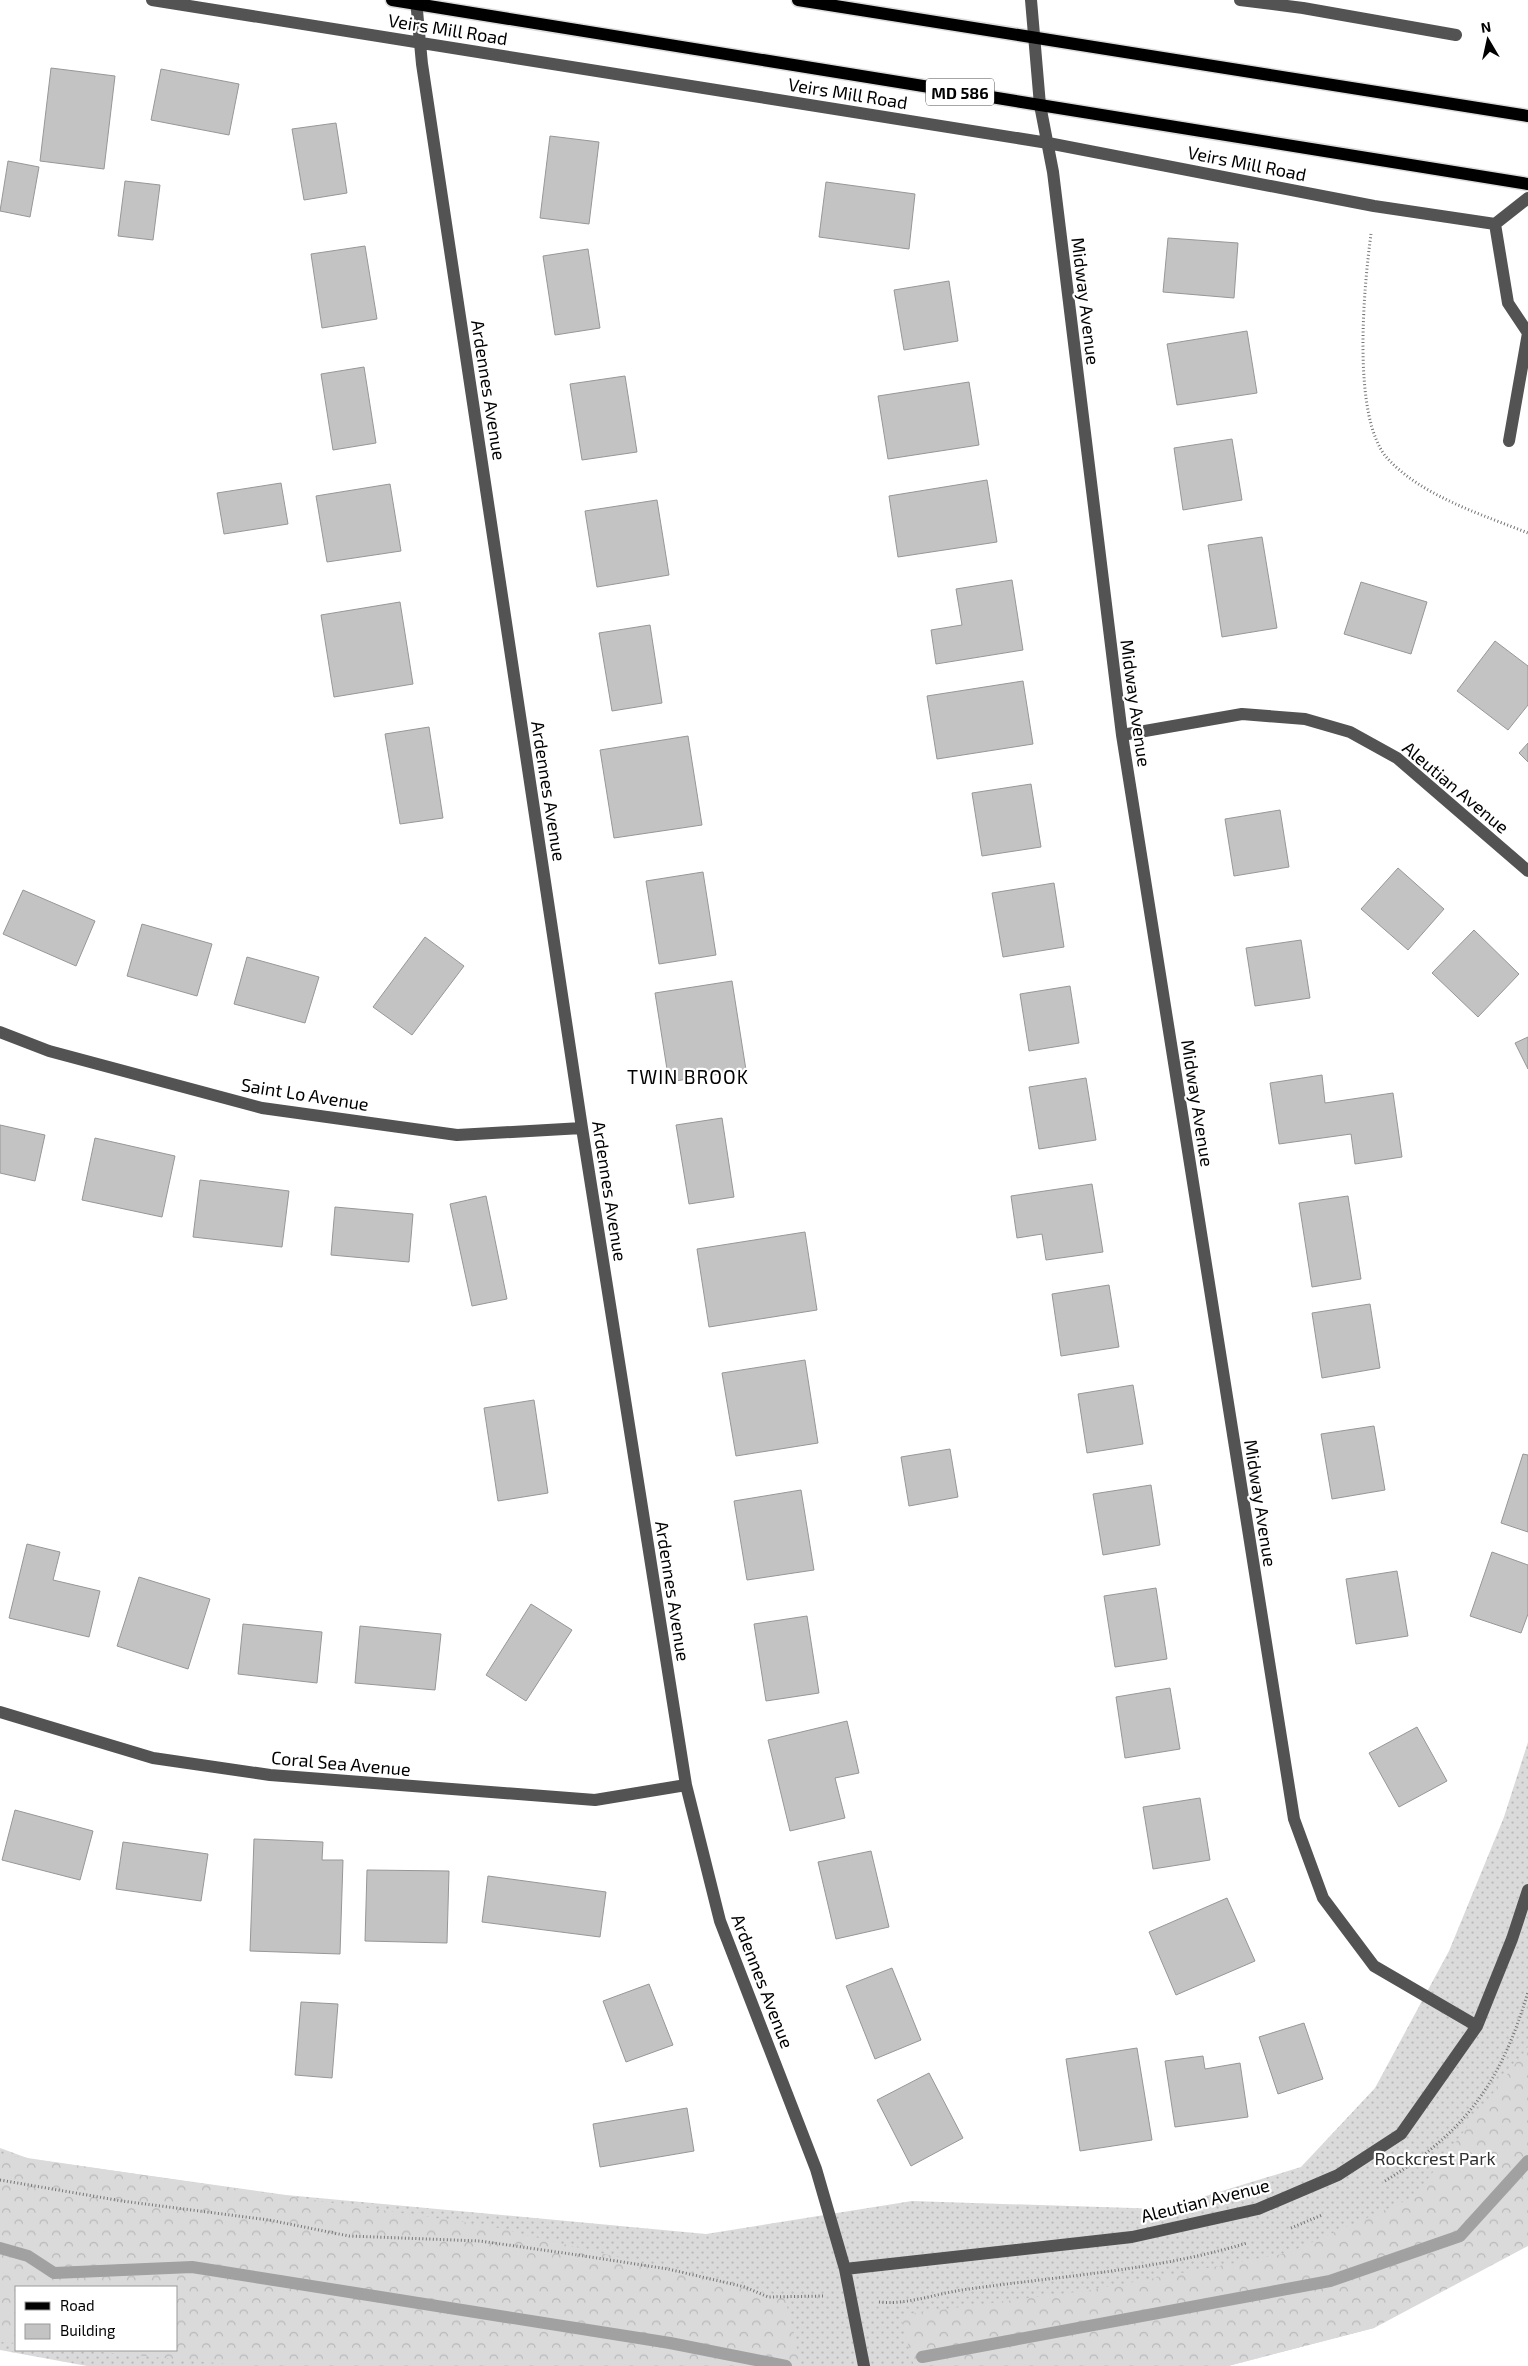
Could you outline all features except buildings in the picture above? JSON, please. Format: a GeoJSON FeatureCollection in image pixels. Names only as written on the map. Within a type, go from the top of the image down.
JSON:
{"type":"FeatureCollection","features":[{"type":"Feature","properties":{"kind":"main road","name":"Veirs Mill Road"},"geometry":{"type":"LineString","coordinates":[[392,0],[415,2],[1528,184]]}},
{"type":"Feature","properties":{"kind":"main road"},"geometry":{"type":"LineString","coordinates":[[798,0],[1528,116]]}},
{"type":"Feature","properties":{"kind":"street","name":"Veirs Mill Road"},"geometry":{"type":"LineString","coordinates":[[152,0],[1048,143],[1374,206],[1495,224]]}},
{"type":"Feature","properties":{"kind":"street","name":"Midway Avenue"},"geometry":{"type":"LineString","coordinates":[[1031,0],[1040,105],[1048,143],[1122,735],[1294,1819],[1323,1898],[1374,1966],[1477,2026]]}},
{"type":"Feature","properties":{"kind":"street"},"geometry":{"type":"LineString","coordinates":[[1240,0],[1304,4],[1456,35]]}},
{"type":"Feature","properties":{"kind":"street","name":"Ardennes Avenue"},"geometry":{"type":"LineString","coordinates":[[415,2],[582,1128],[686,1785],[720,1921],[816,2169],[845,2269],[864,2366]]}},
{"type":"Feature","properties":{"kind":"street"},"geometry":{"type":"LineString","coordinates":[[1509,441],[1528,332],[1508,303],[1495,224],[1528,198]]}},
{"type":"Feature","properties":{"kind":"street","name":"Aleutian Avenue"},"geometry":{"type":"LineString","coordinates":[[1122,735],[1242,714],[1304,719],[1350,732],[1397,758],[1528,871]]}},
{"type":"Feature","properties":{"kind":"street","name":"Saint Lo Avenue"},"geometry":{"type":"LineString","coordinates":[[0,1032],[49,1051],[262,1108],[458,1135],[582,1128]]}},
{"type":"Feature","properties":{"kind":"street","name":"Coral Sea Avenue"},"geometry":{"type":"LineString","coordinates":[[0,1712],[153,1758],[270,1776],[595,1800],[686,1785]]}},
{"type":"Feature","properties":{"kind":"street","name":"Aleutian Avenue"},"geometry":{"type":"LineString","coordinates":[[845,2269],[1132,2237],[1258,2209],[1338,2176],[1401,2134],[1477,2026],[1512,1938],[1528,1890]]}},
{"type":"Feature","properties":{"kind":"path"},"geometry":{"type":"LineString","coordinates":[[1374,206],[1363,316],[1364,371],[1370,418],[1377,444],[1388,459],[1435,493],[1465,509],[1528,533]]}},
{"type":"Feature","properties":{"kind":"green space","name":"Rockcrest Park"},"geometry":{"type":"Polygon","coordinates":[[[1528,1742],[1528,2201],[1374,2328],[1228,2366],[87,2366],[0,2350],[0,2148],[30,2159],[286,2195],[706,2234],[912,2201],[1163,2209],[1301,2167],[1375,2088],[1449,1951],[1504,1817],[1528,1742]]]}},
{"type":"Feature","properties":{"kind":"green space"},"geometry":{"type":"Polygon","coordinates":[[[1528,2047],[1528,2246],[1374,2328],[1228,2366],[914,2366],[900,2315],[1091,2290],[1288,2253],[1414,2197],[1528,2047]]]}},
{"type":"Feature","properties":{"kind":"green space"},"geometry":{"type":"Polygon","coordinates":[[[0,2154],[490,2226],[785,2298],[801,2366],[249,2366],[92,2351],[178,2351],[178,2286],[15,2286],[15,2343],[0,2342],[0,2154]]]}},
{"type":"Feature","properties":{"kind":"waterway"},"geometry":{"type":"LineString","coordinates":[[922,2357],[1330,2281],[1460,2236],[1528,2161]]}},
{"type":"Feature","properties":{"kind":"waterway"},"geometry":{"type":"LineString","coordinates":[[0,2248],[28,2256],[54,2273],[192,2267],[670,2343],[786,2366]]}},
{"type":"Feature","properties":{"kind":"district","name":"TWIN BROOK"},"geometry":{"type":"Point","coordinates":[688,1076]}}]}
